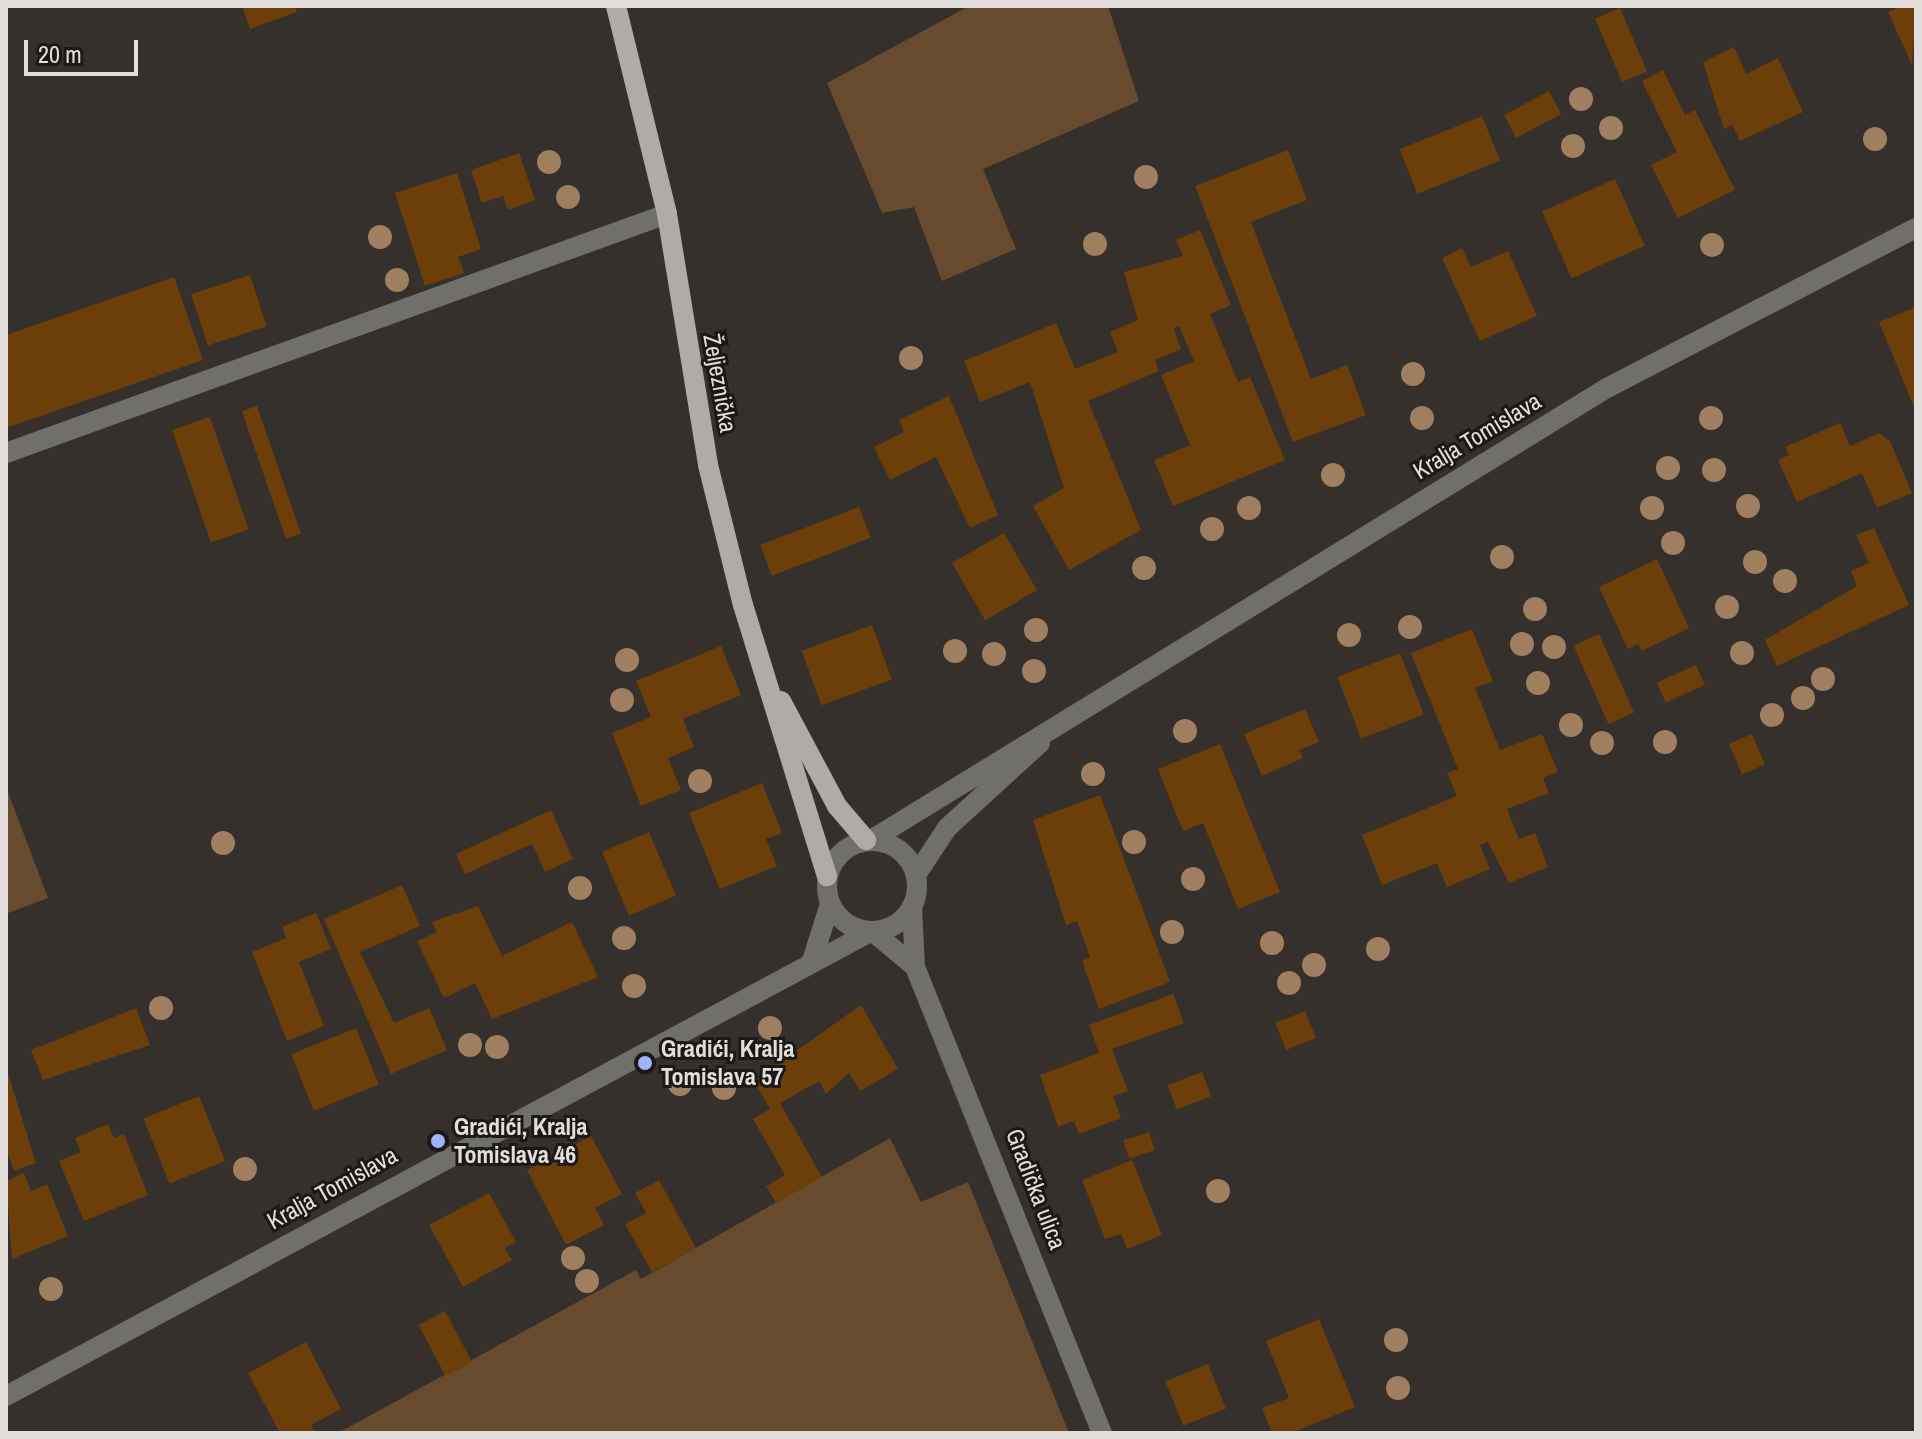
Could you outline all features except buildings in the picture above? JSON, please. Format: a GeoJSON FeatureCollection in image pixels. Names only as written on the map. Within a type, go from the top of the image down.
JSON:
{"type":"FeatureCollection","features":[{"type":"Feature","properties":{"kind":"main road","name":"Željeznička"},"geometry":{"type":"LineString","coordinates":[[616,6],[637,78],[667,214],[708,465],[743,605],[775,690],[827,876]]}},
{"type":"Feature","properties":{"kind":"main road","name":"Željeznička"},"geometry":{"type":"LineString","coordinates":[[775,690],[837,806],[868,840]]}},
{"type":"Feature","properties":{"kind":"street"},"geometry":{"type":"LineString","coordinates":[[6,453],[667,214]]}},
{"type":"Feature","properties":{"kind":"street","name":"Kralja Tomislava"},"geometry":{"type":"LineString","coordinates":[[868,840],[921,815],[1076,711],[1607,388],[1916,228]]}},
{"type":"Feature","properties":{"kind":"street","name":"Kralja Tomislava"},"geometry":{"type":"LineString","coordinates":[[916,875],[947,828],[1076,711]]}},
{"type":"Feature","properties":{"kind":"street"},"geometry":{"type":"LineString","coordinates":[[812,961],[830,904],[827,876],[837,856],[868,840],[898,848],[916,875],[912,906],[895,925],[872,931],[847,924],[830,904]]}},
{"type":"Feature","properties":{"kind":"street","name":"Gradička ulica"},"geometry":{"type":"LineString","coordinates":[[912,906],[915,967],[1102,1433]]}},
{"type":"Feature","properties":{"kind":"street","name":"Kralja Tomislava"},"geometry":{"type":"LineString","coordinates":[[6,1396],[872,931]]}},
{"type":"Feature","properties":{"kind":"street","name":"Gradička ulica"},"geometry":{"type":"LineString","coordinates":[[872,931],[915,967]]}},
{"type":"Feature","properties":{"kind":"shaded area"},"geometry":{"type":"Polygon","coordinates":[[[969,6],[1108,6],[1139,101],[983,169],[1016,249],[942,281],[914,207],[882,213],[827,83],[969,6]]]}},
{"type":"Feature","properties":{"kind":"shaded area"},"geometry":{"type":"Polygon","coordinates":[[[6,787],[48,898],[8,913],[6,909],[6,787]]]}},
{"type":"Feature","properties":{"kind":"shaded area"},"geometry":{"type":"Polygon","coordinates":[[[890,1138],[921,1202],[968,1182],[1069,1433],[338,1433],[636,1270],[641,1279],[890,1138]]]}},
{"type":"Feature","properties":{"kind":"place","name":"Gradići, Kralja Tomislava 57"},"geometry":{"type":"Point","coordinates":[645,1063]}},
{"type":"Feature","properties":{"kind":"place","name":"Gradići, Kralja Tomislava 46"},"geometry":{"type":"Point","coordinates":[438,1141]}}]}
